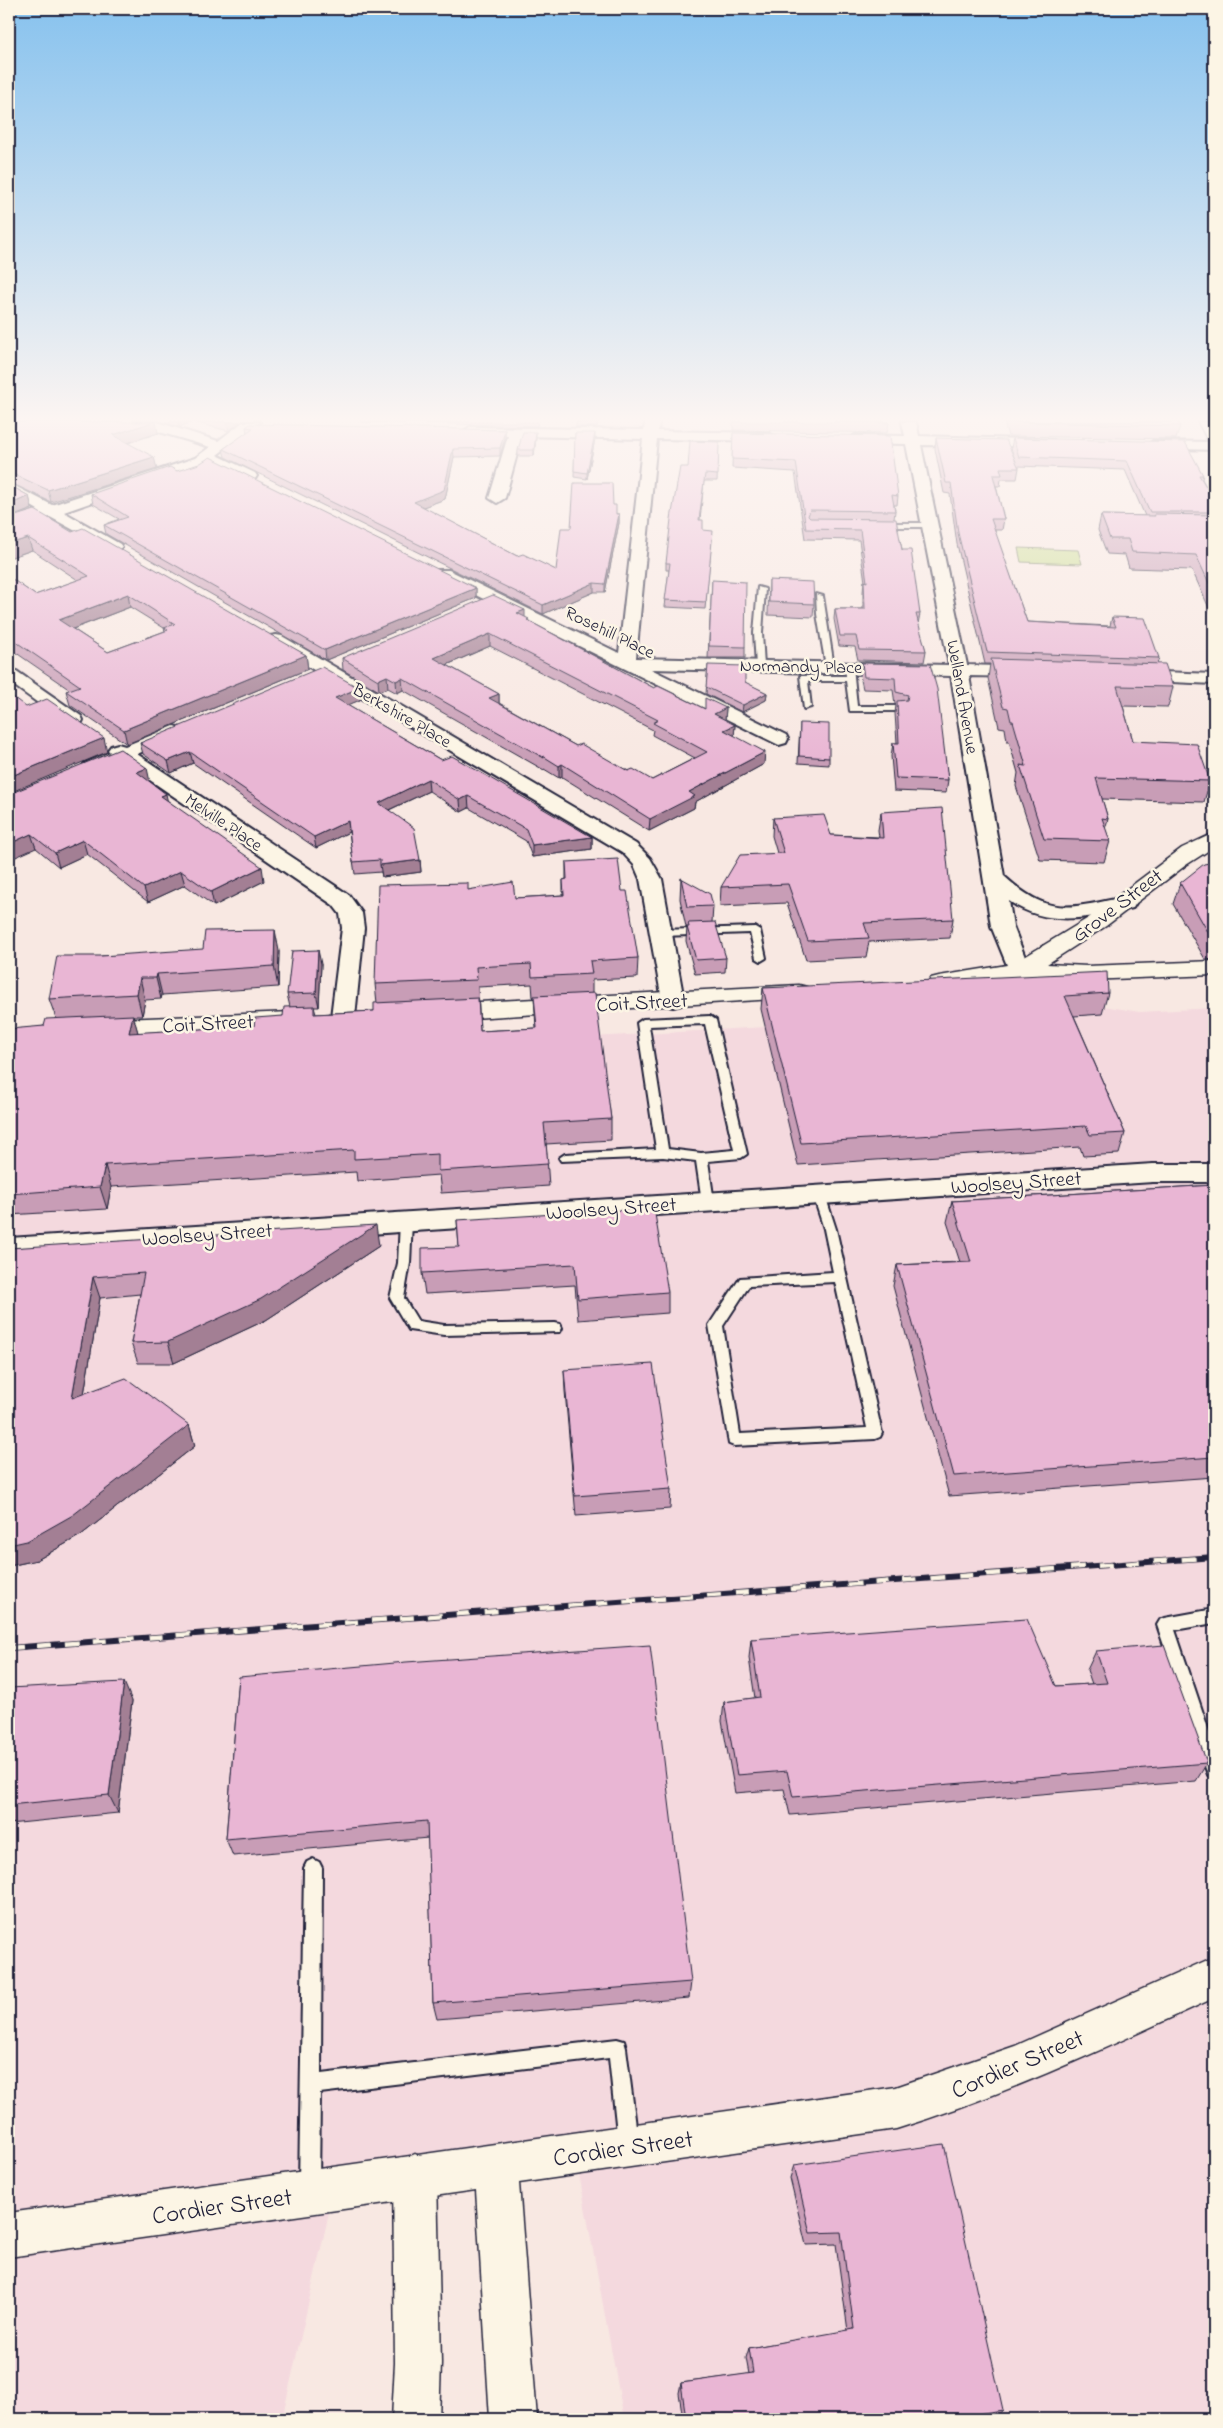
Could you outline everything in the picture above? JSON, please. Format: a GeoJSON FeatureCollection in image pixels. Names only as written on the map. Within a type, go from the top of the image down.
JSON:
{"type":"FeatureCollection","features":[{"type":"Feature","properties":{"kind":"main road","name":"Grove Street"},"geometry":{"type":"LineString","coordinates":[[1019,970],[1064,946],[1124,903],[1182,857],[1214,839]]}},
{"type":"Feature","properties":{"kind":"main road"},"geometry":{"type":"LineString","coordinates":[[919,984],[955,982],[1019,970],[1087,974],[1214,968]]}},
{"type":"Feature","properties":{"kind":"main road","name":"Coit Street"},"geometry":{"type":"LineString","coordinates":[[421,1013],[826,990]]}},
{"type":"Feature","properties":{"kind":"main road","name":"Coit Street"},"geometry":{"type":"LineString","coordinates":[[78,1029],[336,1017]]}},
{"type":"Feature","properties":{"kind":"main road","name":"Cordier Street"},"geometry":{"type":"LineString","coordinates":[[9,2235],[896,2108],[950,2093],[1214,1978]]}},
{"type":"Feature","properties":{"kind":"main road"},"geometry":{"type":"LineString","coordinates":[[496,2165],[515,2413]]}},
{"type":"Feature","properties":{"kind":"main road"},"geometry":{"type":"LineString","coordinates":[[415,2176],[418,2363],[416,2419]]}},
{"type":"Feature","properties":{"kind":"street"},"geometry":{"type":"LineString","coordinates":[[94,535],[128,555]]}},
{"type":"Feature","properties":{"kind":"street"},"geometry":{"type":"LineString","coordinates":[[627,663],[640,535]]}},
{"type":"Feature","properties":{"kind":"street","name":"Welland Avenue"},"geometry":{"type":"LineString","coordinates":[[932,535],[959,670],[1002,926],[1019,970]]}},
{"type":"Feature","properties":{"kind":"street","name":"Rosehill Place"},"geometry":{"type":"LineString","coordinates":[[432,567],[779,738]]}},
{"type":"Feature","properties":{"kind":"street"},"geometry":{"type":"LineString","coordinates":[[472,608],[495,598]]}},
{"type":"Feature","properties":{"kind":"street","name":"Berkshire Place"},"geometry":{"type":"LineString","coordinates":[[257,630],[317,673],[629,848],[643,862],[651,879],[674,1000]]}},
{"type":"Feature","properties":{"kind":"street"},"geometry":{"type":"LineString","coordinates":[[317,673],[344,662]]}},
{"type":"Feature","properties":{"kind":"street","name":"Normandy Place"},"geometry":{"type":"LineString","coordinates":[[627,663],[830,667],[849,673],[959,670],[1038,672]]}},
{"type":"Feature","properties":{"kind":"street","name":"Melville Place"},"geometry":{"type":"LineString","coordinates":[[9,674],[123,754],[341,900],[351,913],[353,928],[336,1017]]}},
{"type":"Feature","properties":{"kind":"street"},"geometry":{"type":"LineString","coordinates":[[1116,675],[1214,679]]}},
{"type":"Feature","properties":{"kind":"street"},"geometry":{"type":"LineString","coordinates":[[79,772],[186,727]]}},
{"type":"Feature","properties":{"kind":"street"},"geometry":{"type":"LineString","coordinates":[[993,877],[1013,897],[1040,911],[1061,915],[1124,903]]}},
{"type":"Feature","properties":{"kind":"street","name":"Woolsey Street"},"geometry":{"type":"LineString","coordinates":[[9,1248],[1153,1173],[1214,1173]]}},
{"type":"Feature","properties":{"kind":"lane"},"geometry":{"type":"LineString","coordinates":[[760,666],[758,633],[761,589]]}},
{"type":"Feature","properties":{"kind":"lane"},"geometry":{"type":"LineString","coordinates":[[819,596],[820,623],[825,629],[830,667]]}},
{"type":"Feature","properties":{"kind":"lane"},"geometry":{"type":"LineString","coordinates":[[807,707],[803,678],[849,673],[853,709],[901,709]]}},
{"type":"Feature","properties":{"kind":"lane"},"geometry":{"type":"LineString","coordinates":[[661,933],[755,930],[761,958]]}},
{"type":"Feature","properties":{"kind":"lane"},"geometry":{"type":"LineString","coordinates":[[565,1158],[663,1153],[701,1157],[740,1154],[710,1020],[643,1023],[663,1153]]}},
{"type":"Feature","properties":{"kind":"lane"},"geometry":{"type":"LineString","coordinates":[[701,1157],[708,1202]]}},
{"type":"Feature","properties":{"kind":"lane"},"geometry":{"type":"LineString","coordinates":[[820,1195],[830,1230],[875,1433],[734,1440],[716,1325],[745,1281],[839,1277]]}},
{"type":"Feature","properties":{"kind":"lane"},"geometry":{"type":"LineString","coordinates":[[406,1221],[404,1263],[397,1298],[414,1326],[444,1330],[555,1328]]}},
{"type":"Feature","properties":{"kind":"lane"},"geometry":{"type":"LineString","coordinates":[[1214,1616],[1164,1625],[1214,1769]]}},
{"type":"Feature","properties":{"kind":"lane"},"geometry":{"type":"LineString","coordinates":[[309,2192],[313,1868]]}},
{"type":"Feature","properties":{"kind":"lane"},"geometry":{"type":"LineString","coordinates":[[311,2085],[617,2048],[628,2146]]}},
{"type":"Feature","properties":{"kind":"shaded area"},"geometry":{"type":"Polygon","coordinates":[[[1045,996],[1139,1012],[1214,1008],[1214,2419],[624,2419],[577,2163],[334,2191],[282,2419],[9,2419],[9,1071],[953,1016],[1045,996]]]}},
{"type":"Feature","properties":{"kind":"green space"},"geometry":{"type":"Polygon","coordinates":[[[1018,548],[1078,550],[1082,564],[1021,562],[1018,548]]]}},
{"type":"Feature","properties":{"kind":"building"},"geometry":{"type":"Polygon","coordinates":[[[9,535],[96,535],[306,655],[124,730],[66,691],[80,686],[9,637],[9,577],[35,595],[89,576],[28,538],[9,544],[9,535]],[[128,594],[59,620],[108,652],[168,630],[164,628],[175,624],[128,594]]]}},
{"type":"Feature","properties":{"kind":"building"},"geometry":{"type":"Polygon","coordinates":[[[122,535],[369,535],[476,588],[325,650],[122,535]]]}},
{"type":"Feature","properties":{"kind":"building"},"geometry":{"type":"Polygon","coordinates":[[[400,535],[478,535],[517,556],[523,554],[556,570],[560,535],[615,535],[605,584],[594,583],[543,605],[400,535]]]}},
{"type":"Feature","properties":{"kind":"building"},"geometry":{"type":"Polygon","coordinates":[[[669,535],[713,535],[706,602],[665,600],[670,563],[666,563],[669,535]]]}},
{"type":"Feature","properties":{"kind":"building"},"geometry":{"type":"Polygon","coordinates":[[[861,535],[899,535],[902,550],[911,550],[920,614],[916,614],[926,651],[859,650],[856,636],[840,636],[835,609],[865,609],[864,581],[867,582],[861,535]]]}},
{"type":"Feature","properties":{"kind":"building"},"geometry":{"type":"Polygon","coordinates":[[[959,535],[997,535],[1027,622],[1116,627],[1112,617],[1145,618],[1159,658],[987,652],[959,535]]]}},
{"type":"Feature","properties":{"kind":"building"},"geometry":{"type":"Polygon","coordinates":[[[1109,535],[1214,535],[1214,594],[1196,555],[1132,552],[1128,539],[1110,539],[1109,535]]]}},
{"type":"Feature","properties":{"kind":"building"},"geometry":{"type":"Polygon","coordinates":[[[712,580],[746,582],[745,647],[709,646],[712,580]]]}},
{"type":"Feature","properties":{"kind":"building"},"geometry":{"type":"Polygon","coordinates":[[[769,580],[813,582],[814,604],[769,602],[769,580]]]}},
{"type":"Feature","properties":{"kind":"building"},"geometry":{"type":"Polygon","coordinates":[[[493,595],[525,610],[517,613],[529,619],[527,620],[654,688],[658,686],[705,709],[705,698],[726,708],[714,714],[735,725],[724,730],[765,752],[689,792],[695,796],[650,819],[562,764],[559,766],[543,756],[544,758],[402,678],[396,681],[387,676],[378,680],[342,658],[493,595]],[[490,634],[434,658],[499,694],[489,698],[576,746],[581,744],[628,771],[633,769],[652,780],[707,752],[653,723],[658,720],[490,634]]]}},
{"type":"Feature","properties":{"kind":"building"},"geometry":{"type":"Polygon","coordinates":[[[991,659],[1165,664],[1173,687],[1117,686],[1133,741],[1197,744],[1210,781],[1096,778],[1108,819],[1102,818],[1110,841],[1044,839],[1020,765],[1026,766],[1013,721],[1011,721],[1008,708],[1003,707],[991,659]]]}},
{"type":"Feature","properties":{"kind":"building"},"geometry":{"type":"Polygon","coordinates":[[[862,663],[930,664],[937,689],[948,780],[896,778],[893,743],[899,743],[897,701],[907,700],[908,695],[896,692],[895,678],[864,677],[862,663]]]}},
{"type":"Feature","properties":{"kind":"building"},"geometry":{"type":"Polygon","coordinates":[[[708,665],[745,666],[745,682],[767,693],[743,705],[706,687],[708,665]]]}},
{"type":"Feature","properties":{"kind":"building"},"geometry":{"type":"Polygon","coordinates":[[[322,667],[359,688],[335,698],[441,760],[452,756],[592,837],[532,845],[526,829],[468,796],[460,800],[428,779],[379,803],[414,828],[420,860],[380,865],[380,860],[353,862],[348,821],[314,837],[190,752],[168,761],[140,743],[322,667]]]}},
{"type":"Feature","properties":{"kind":"building"},"geometry":{"type":"Polygon","coordinates":[[[9,694],[26,707],[47,699],[104,738],[9,777],[9,694]]]}},
{"type":"Feature","properties":{"kind":"building"},"geometry":{"type":"Polygon","coordinates":[[[800,723],[829,724],[829,758],[799,756],[800,723]]]}},
{"type":"Feature","properties":{"kind":"building"},"geometry":{"type":"Polygon","coordinates":[[[120,749],[147,768],[137,772],[166,794],[161,796],[262,867],[211,892],[181,871],[144,888],[83,840],[55,853],[31,834],[9,844],[9,794],[120,749]]]}},
{"type":"Feature","properties":{"kind":"building"},"geometry":{"type":"Polygon","coordinates":[[[942,808],[953,919],[864,923],[869,938],[808,941],[788,884],[721,887],[740,855],[784,853],[773,818],[824,815],[831,835],[883,838],[881,812],[942,808]]]}},
{"type":"Feature","properties":{"kind":"building"},"geometry":{"type":"Polygon","coordinates":[[[618,859],[622,891],[627,891],[638,958],[590,961],[592,974],[532,977],[531,964],[476,967],[477,980],[375,984],[378,885],[468,883],[468,890],[513,882],[515,898],[564,895],[563,880],[567,879],[566,862],[618,859]]]}},
{"type":"Feature","properties":{"kind":"building"},"geometry":{"type":"Polygon","coordinates":[[[1214,862],[1214,939],[1212,939],[1180,883],[1204,864],[1214,862]]]}},
{"type":"Feature","properties":{"kind":"building"},"geometry":{"type":"Polygon","coordinates":[[[681,878],[710,894],[713,906],[687,907],[681,878]]]}},
{"type":"Feature","properties":{"kind":"building"},"geometry":{"type":"Polygon","coordinates":[[[715,922],[726,958],[696,960],[687,927],[689,927],[688,923],[715,922]]]}},
{"type":"Feature","properties":{"kind":"building"},"geometry":{"type":"Polygon","coordinates":[[[275,930],[274,966],[157,974],[156,978],[140,978],[137,994],[49,999],[57,956],[101,956],[203,949],[205,931],[275,930]]]}},
{"type":"Feature","properties":{"kind":"building"},"geometry":{"type":"Polygon","coordinates":[[[318,950],[316,993],[287,994],[292,951],[318,950]]]}},
{"type":"Feature","properties":{"kind":"building"},"geometry":{"type":"Polygon","coordinates":[[[1107,972],[1108,993],[1065,996],[1125,1133],[1090,1135],[1086,1126],[801,1143],[763,988],[1107,972]]]}},
{"type":"Feature","properties":{"kind":"building"},"geometry":{"type":"Polygon","coordinates":[[[595,993],[611,1119],[544,1123],[548,1164],[438,1171],[438,1154],[354,1159],[354,1150],[105,1165],[100,1187],[9,1194],[10,1029],[44,1026],[46,1019],[133,1015],[129,1033],[254,1026],[255,1018],[283,1016],[284,1007],[314,1006],[314,1014],[374,1011],[374,1003],[478,998],[480,1031],[537,1028],[534,996],[595,993]]]}},
{"type":"Feature","properties":{"kind":"building"},"geometry":{"type":"Polygon","coordinates":[[[1214,1185],[1214,1457],[954,1476],[897,1265],[971,1262],[952,1201],[1214,1185]]]}},
{"type":"Feature","properties":{"kind":"building"},"geometry":{"type":"Polygon","coordinates":[[[654,1208],[668,1292],[578,1299],[575,1264],[422,1273],[422,1248],[459,1247],[457,1220],[654,1208]]]}},
{"type":"Feature","properties":{"kind":"building"},"geometry":{"type":"Polygon","coordinates":[[[376,1225],[261,1299],[168,1342],[131,1343],[144,1273],[93,1277],[72,1398],[126,1378],[189,1425],[73,1515],[27,1541],[9,1545],[9,1248],[376,1225]]]}},
{"type":"Feature","properties":{"kind":"building"},"geometry":{"type":"Polygon","coordinates":[[[653,1364],[671,1489],[575,1496],[564,1370],[653,1364]]]}},
{"type":"Feature","properties":{"kind":"building"},"geometry":{"type":"Polygon","coordinates":[[[1027,1619],[1056,1686],[1107,1683],[1096,1651],[1164,1645],[1207,1763],[793,1797],[787,1771],[737,1775],[724,1702],[760,1697],[751,1639],[1027,1619]]]}},
{"type":"Feature","properties":{"kind":"building"},"geometry":{"type":"Polygon","coordinates":[[[650,1645],[691,1982],[433,2003],[427,1821],[226,1839],[239,1677],[406,1662],[650,1645]]]}},
{"type":"Feature","properties":{"kind":"building"},"geometry":{"type":"Polygon","coordinates":[[[124,1682],[109,1795],[9,1805],[9,1688],[124,1682]]]}},
{"type":"Feature","properties":{"kind":"building"},"geometry":{"type":"Polygon","coordinates":[[[944,2144],[1003,2410],[957,2417],[957,2419],[686,2419],[681,2383],[753,2373],[749,2348],[854,2329],[841,2232],[810,2233],[794,2165],[944,2144]]]}},
{"type":"Feature","properties":{"kind":"railway"},"geometry":{"type":"LineString","coordinates":[[9,1648],[1214,1557]]}}]}
